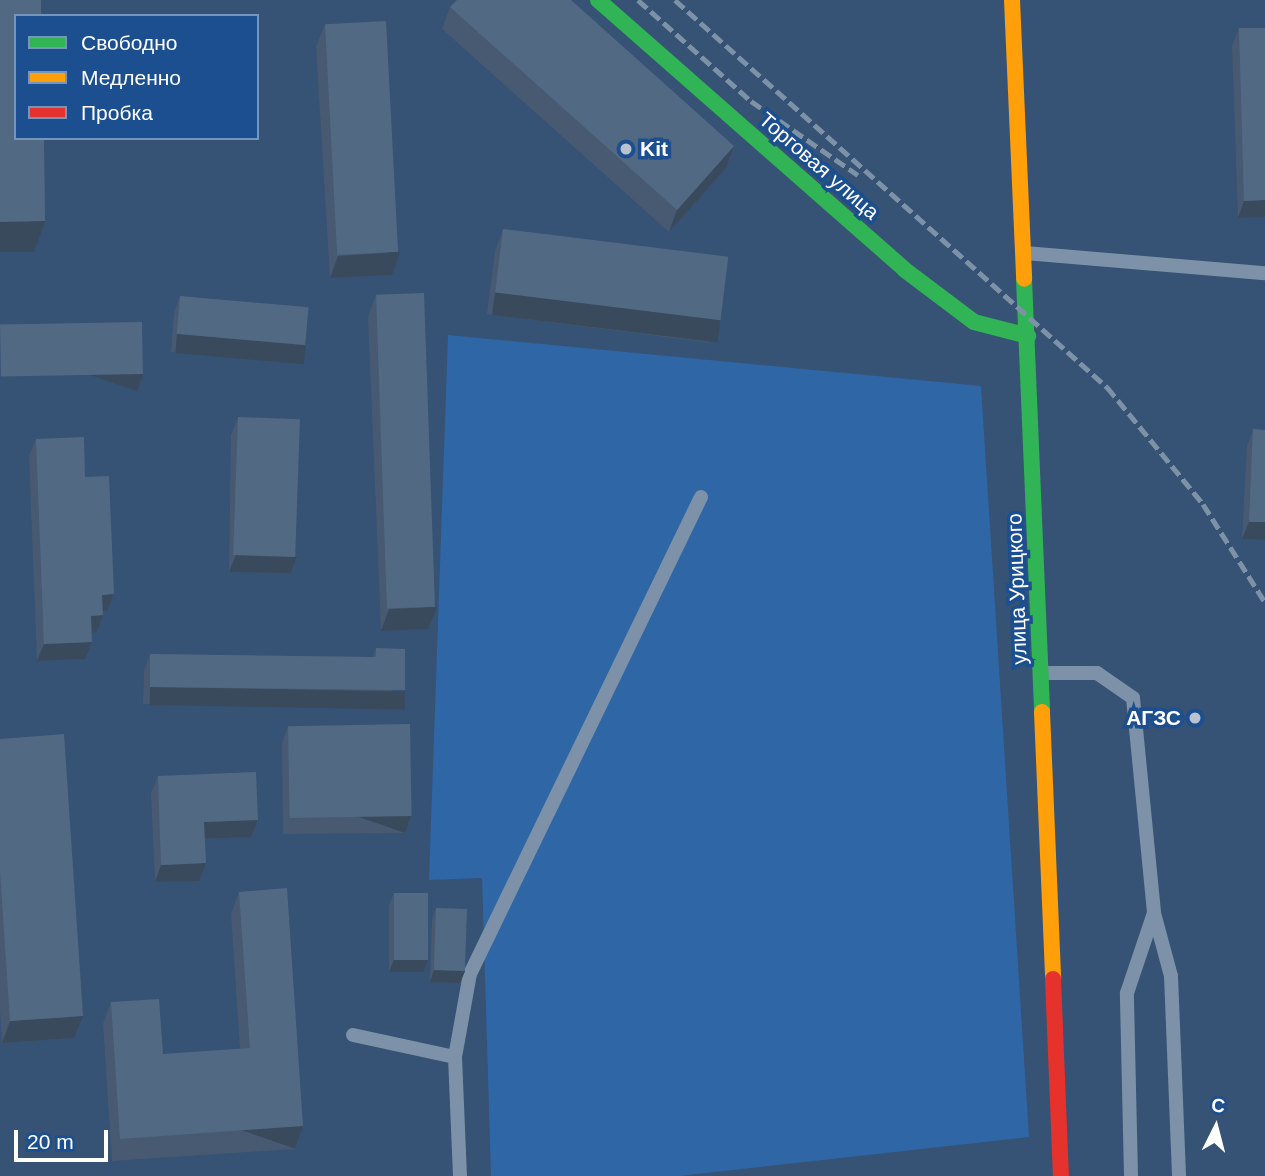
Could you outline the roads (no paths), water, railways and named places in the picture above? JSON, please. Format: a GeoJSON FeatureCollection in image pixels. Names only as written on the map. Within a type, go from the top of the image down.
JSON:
{"type":"FeatureCollection","features":[{"type":"Feature","properties":{"kind":"street","name":"Торговая улица"},"geometry":{"type":"LineString","coordinates":[[598,0],[905,270],[974,323],[1028,336]]}},
{"type":"Feature","properties":{"kind":"street","name":"улица Урицкого"},"geometry":{"type":"LineString","coordinates":[[1012,0],[1061,1176]]}},
{"type":"Feature","properties":{"kind":"lane"},"geometry":{"type":"LineString","coordinates":[[1024,253],[1265,273]]}},
{"type":"Feature","properties":{"kind":"lane"},"geometry":{"type":"LineString","coordinates":[[460,1176],[455,1057],[470,974],[701,497]]}},
{"type":"Feature","properties":{"kind":"lane"},"geometry":{"type":"LineString","coordinates":[[1042,673],[1097,673],[1133,698],[1154,913],[1171,976],[1180,1176]]}},
{"type":"Feature","properties":{"kind":"lane"},"geometry":{"type":"LineString","coordinates":[[1131,1176],[1127,993],[1154,913]]}},
{"type":"Feature","properties":{"kind":"lane"},"geometry":{"type":"LineString","coordinates":[[353,1035],[455,1057]]}},
{"type":"Feature","properties":{"kind":"railway"},"geometry":{"type":"LineString","coordinates":[[638,0],[751,101],[858,175]]}},
{"type":"Feature","properties":{"kind":"railway"},"geometry":{"type":"LineString","coordinates":[[675,0],[1107,387],[1203,504],[1265,602]]}},
{"type":"Feature","properties":{"kind":"place","name":"Kit"},"geometry":{"type":"Point","coordinates":[626,149]}},
{"type":"Feature","properties":{"kind":"place","name":"АГЗС"},"geometry":{"type":"Point","coordinates":[1195,718]}}]}
